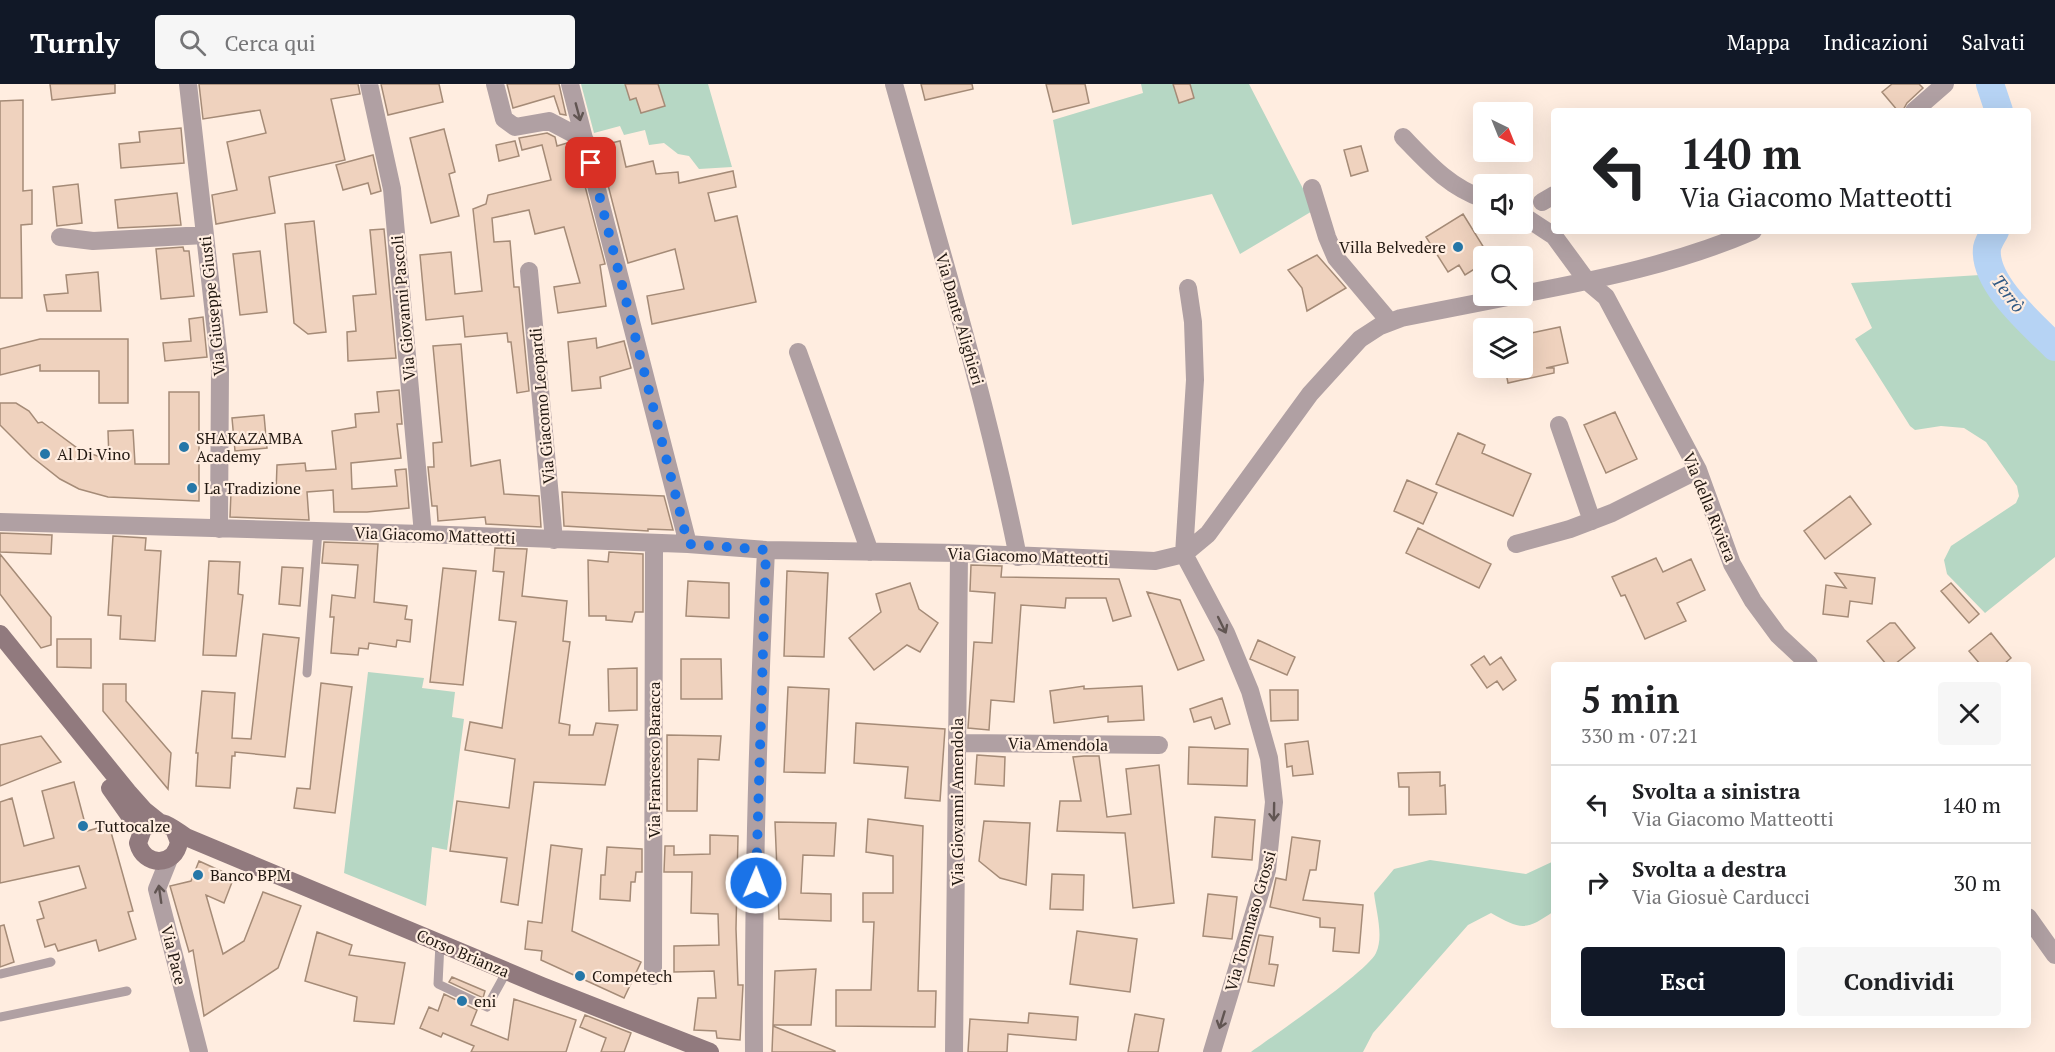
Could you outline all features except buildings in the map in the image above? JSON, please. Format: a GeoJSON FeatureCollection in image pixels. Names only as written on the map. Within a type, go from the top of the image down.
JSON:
{"type":"FeatureCollection","features":[{"type":"Feature","properties":{"kind":"main road","name":"Corso Brianza"},"geometry":{"type":"LineString","coordinates":[[0,634],[144,810],[186,837],[507,971],[710,1052]]}},
{"type":"Feature","properties":{"kind":"main road"},"geometry":{"type":"LineString","coordinates":[[0,650],[119,799],[141,832]]}},
{"type":"Feature","properties":{"kind":"main road"},"geometry":{"type":"LineString","coordinates":[[149,825],[166,825],[178,842],[171,857],[155,862],[143,855],[138,843],[141,832],[149,825]]}},
{"type":"Feature","properties":{"kind":"main road","name":"Corso Brianza"},"geometry":{"type":"LineString","coordinates":[[171,857],[191,851],[218,849]]}},
{"type":"Feature","properties":{"kind":"street","name":"Via Giuseppe Giusti"},"geometry":{"type":"LineString","coordinates":[[188,84],[220,368],[219,529]]}},
{"type":"Feature","properties":{"kind":"street","name":"Via Giovanni Pascoli"},"geometry":{"type":"LineString","coordinates":[[369,84],[392,189],[423,534]]}},
{"type":"Feature","properties":{"kind":"street"},"geometry":{"type":"LineString","coordinates":[[495,84],[504,119],[515,127],[549,121],[585,140]]}},
{"type":"Feature","properties":{"kind":"street"},"geometry":{"type":"LineString","coordinates":[[570,84],[688,544]]}},
{"type":"Feature","properties":{"kind":"street","name":"Via Dante Alighieri"},"geometry":{"type":"LineString","coordinates":[[894,84],[976,374],[1000,468],[1018,557]]}},
{"type":"Feature","properties":{"kind":"street"},"geometry":{"type":"LineString","coordinates":[[1917,108],[1945,84]]}},
{"type":"Feature","properties":{"kind":"street"},"geometry":{"type":"LineString","coordinates":[[1403,137],[1443,178],[1473,195]]}},
{"type":"Feature","properties":{"kind":"street"},"geometry":{"type":"LineString","coordinates":[[1312,188],[1336,258],[1390,322]]}},
{"type":"Feature","properties":{"kind":"street","name":"Via della Riviera"},"geometry":{"type":"LineString","coordinates":[[1533,222],[1554,236],[1587,281],[1600,290],[1609,302],[1698,470],[1732,564],[1753,601],[1778,635],[1807,662]]}},
{"type":"Feature","properties":{"kind":"street"},"geometry":{"type":"LineString","coordinates":[[1533,292],[1587,281],[1680,257],[1743,234]]}},
{"type":"Feature","properties":{"kind":"street"},"geometry":{"type":"LineString","coordinates":[[60,237],[93,242],[205,235]]}},
{"type":"Feature","properties":{"kind":"street","name":"Via Giacomo Leopardi"},"geometry":{"type":"LineString","coordinates":[[529,271],[554,540]]}},
{"type":"Feature","properties":{"kind":"street"},"geometry":{"type":"LineString","coordinates":[[1184,554],[1196,380],[1193,322],[1188,288]]}},
{"type":"Feature","properties":{"kind":"street","name":"Via Giacomo Matteotti"},"geometry":{"type":"LineString","coordinates":[[0,522],[423,534],[688,544],[766,550],[959,553],[1155,561],[1184,554],[1199,543],[1213,528],[1296,412],[1327,373],[1360,339],[1390,322],[1473,304]]}},
{"type":"Feature","properties":{"kind":"street"},"geometry":{"type":"LineString","coordinates":[[798,352],[870,552]]}},
{"type":"Feature","properties":{"kind":"street"},"geometry":{"type":"LineString","coordinates":[[1559,425],[1592,521]]}},
{"type":"Feature","properties":{"kind":"street"},"geometry":{"type":"LineString","coordinates":[[1516,544],[1592,521],[1698,470]]}},
{"type":"Feature","properties":{"kind":"street","name":"Via Francesco Baracca"},"geometry":{"type":"LineString","coordinates":[[654,544],[654,976]]}},
{"type":"Feature","properties":{"kind":"street"},"geometry":{"type":"LineString","coordinates":[[754,1052],[753,973],[766,550]]}},
{"type":"Feature","properties":{"kind":"street","name":"Via Giovanni Amendola"},"geometry":{"type":"LineString","coordinates":[[954,1052],[959,553]]}},
{"type":"Feature","properties":{"kind":"street","name":"Via Tommaso Grossi"},"geometry":{"type":"LineString","coordinates":[[1184,554],[1226,633],[1250,691],[1265,740],[1273,791],[1274,824],[1268,870],[1212,1052]]}},
{"type":"Feature","properties":{"kind":"street","name":"Via Amendola"},"geometry":{"type":"LineString","coordinates":[[957,743],[1159,745]]}},
{"type":"Feature","properties":{"kind":"street","name":"Via Pace"},"geometry":{"type":"LineString","coordinates":[[171,857],[157,889],[199,1052]]}},
{"type":"Feature","properties":{"kind":"street"},"geometry":{"type":"LineString","coordinates":[[2031,921],[2055,955]]}},
{"type":"Feature","properties":{"kind":"lane"},"geometry":{"type":"LineString","coordinates":[[307,673],[318,531]]}},
{"type":"Feature","properties":{"kind":"lane"},"geometry":{"type":"LineString","coordinates":[[440,943],[438,984],[487,1007],[507,971]]}},
{"type":"Feature","properties":{"kind":"lane"},"geometry":{"type":"LineString","coordinates":[[0,974],[51,962]]}},
{"type":"Feature","properties":{"kind":"lane"},"geometry":{"type":"LineString","coordinates":[[0,1017],[127,992]]}},
{"type":"Feature","properties":{"kind":"green space"},"geometry":{"type":"Polygon","coordinates":[[[581,84],[625,84],[630,100],[636,98],[641,113],[665,106],[658,84],[708,84],[732,167],[699,169],[689,156],[678,154],[664,143],[649,145],[645,130],[624,135],[620,126],[594,133],[581,84]]]}},
{"type":"Feature","properties":{"kind":"green space"},"geometry":{"type":"Polygon","coordinates":[[[1141,84],[1249,84],[1314,210],[1240,254],[1212,194],[1072,225],[1053,120],[1143,93],[1141,84]]]}},
{"type":"Feature","properties":{"kind":"green space"},"geometry":{"type":"Polygon","coordinates":[[[1996,274],[2001,277],[2018,301],[2055,333],[2055,557],[1985,613],[1947,574],[1944,560],[1951,546],[2016,503],[2019,496],[2017,486],[1986,442],[1964,428],[1941,426],[1915,430],[1910,426],[1855,339],[1872,328],[1851,283],[1996,274]]]}},
{"type":"Feature","properties":{"kind":"green space"},"geometry":{"type":"Polygon","coordinates":[[[368,672],[424,678],[422,688],[455,692],[452,717],[464,719],[447,850],[432,847],[426,906],[344,873],[368,672]]]}},
{"type":"Feature","properties":{"kind":"green space"},"geometry":{"type":"Polygon","coordinates":[[[1430,860],[1526,874],[1551,862],[1551,913],[1530,925],[1510,923],[1491,913],[1468,925],[1373,1033],[1363,1052],[1251,1052],[1298,1019],[1369,962],[1376,953],[1379,939],[1374,893],[1394,869],[1430,860]]]}},
{"type":"Feature","properties":{"kind":"waterway","name":"Terrò"},"geometry":{"type":"LineString","coordinates":[[1990,84],[1998,108]]}},
{"type":"Feature","properties":{"kind":"waterway","name":"Terrò"},"geometry":{"type":"LineString","coordinates":[[1993,234],[1987,248],[1988,261],[1993,275],[2011,302],[2055,347]]}},
{"type":"Feature","properties":{"kind":"place","name":"Villa Belvedere"},"geometry":{"type":"Point","coordinates":[1458,247]}},
{"type":"Feature","properties":{"kind":"place","name":"SHAKAZAMBA Academy"},"geometry":{"type":"Point","coordinates":[184,447]}},
{"type":"Feature","properties":{"kind":"place","name":"Al Di Vino"},"geometry":{"type":"Point","coordinates":[45,454]}},
{"type":"Feature","properties":{"kind":"place","name":"La Tradizione"},"geometry":{"type":"Point","coordinates":[192,488]}},
{"type":"Feature","properties":{"kind":"place","name":"Tuttocalze"},"geometry":{"type":"Point","coordinates":[83,826]}},
{"type":"Feature","properties":{"kind":"place","name":"Banco BPM"},"geometry":{"type":"Point","coordinates":[198,875]}},
{"type":"Feature","properties":{"kind":"place","name":"Competech"},"geometry":{"type":"Point","coordinates":[580,976]}},
{"type":"Feature","properties":{"kind":"place","name":"eni"},"geometry":{"type":"Point","coordinates":[462,1001]}},
{"type":"Feature","properties":{"kind":"route"},"geometry":{"type":"LineString","coordinates":[[591,163],[688,544],[766,550],[761,655],[756,883]]}}]}
